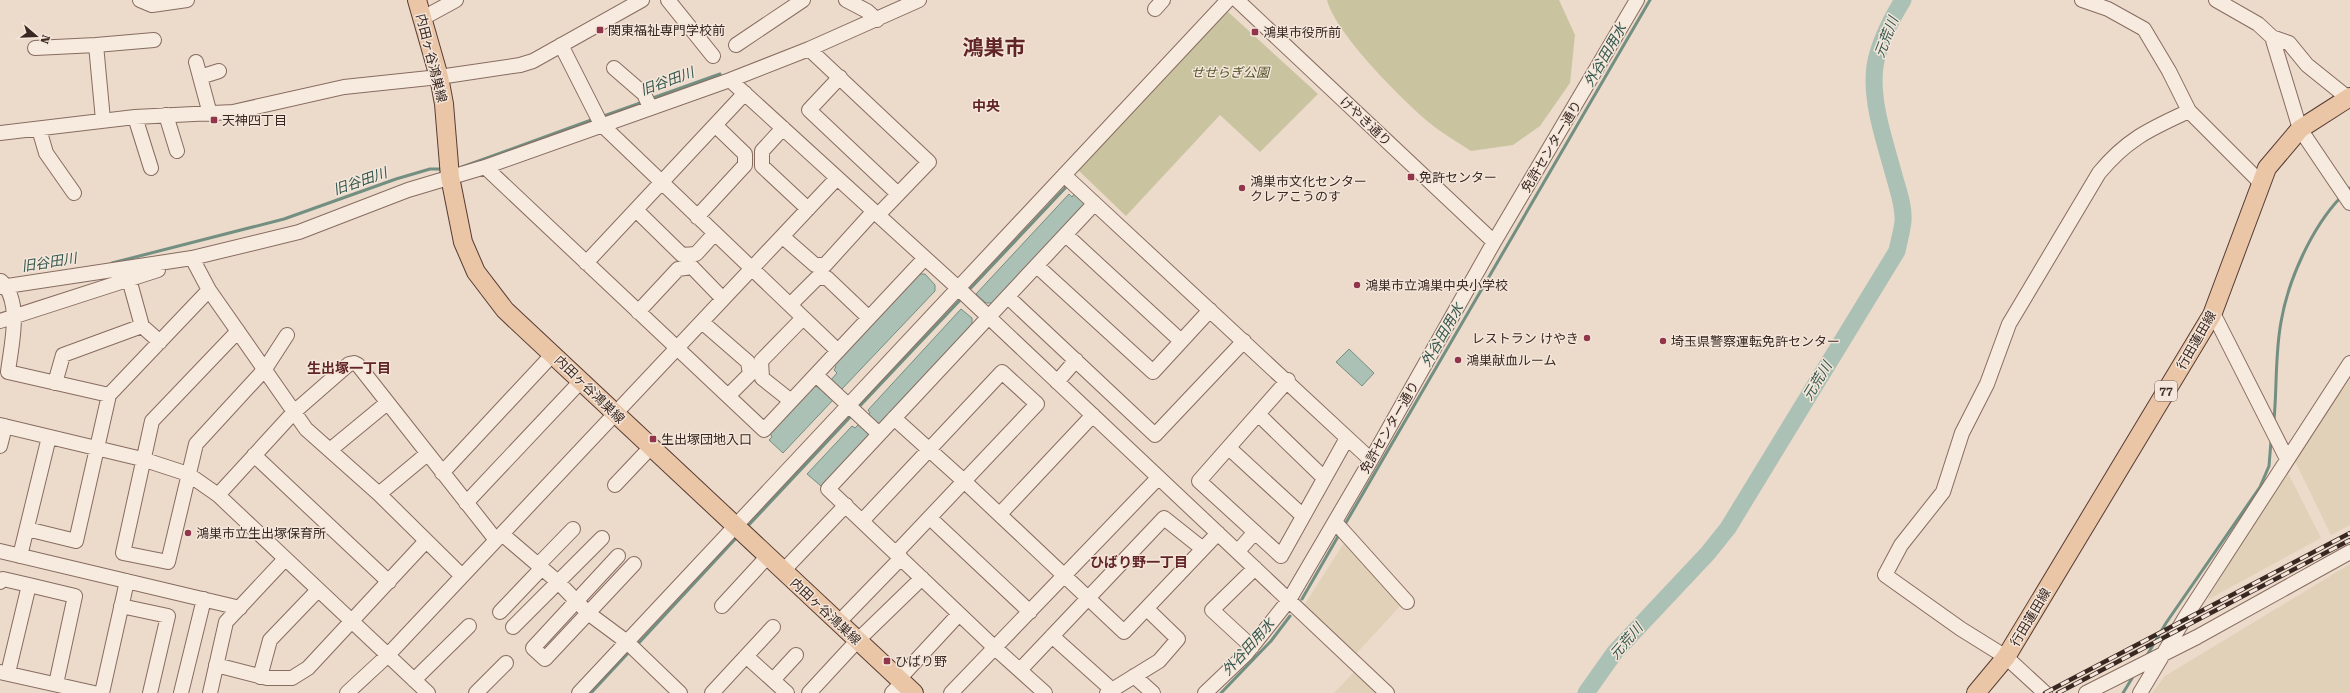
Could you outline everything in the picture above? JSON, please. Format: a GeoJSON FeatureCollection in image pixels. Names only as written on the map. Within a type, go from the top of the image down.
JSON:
{"type":"FeatureCollection","features":[{"type":"Feature","properties":{"kind":"main road","name":"内田ヶ谷鴻巣線"},"geometry":{"type":"LineString","coordinates":[[416,0],[423,18],[439,77],[444,104],[450,177],[461,235],[476,272],[505,310],[768,556],[857,641],[902,687]]}},
{"type":"Feature","properties":{"kind":"main road","name":"行田蓮田線"},"geometry":{"type":"LineString","coordinates":[[1976,693],[2006,657],[2212,315],[2260,182],[2279,152],[2300,129],[2349,97]]}},
{"type":"Feature","properties":{"kind":"street"},"geometry":{"type":"LineString","coordinates":[[140,0],[152,5],[187,0]]}},
{"type":"Feature","properties":{"kind":"street"},"geometry":{"type":"LineString","coordinates":[[423,18],[456,0]]}},
{"type":"Feature","properties":{"kind":"street"},"geometry":{"type":"LineString","coordinates":[[668,0],[713,56]]}},
{"type":"Feature","properties":{"kind":"street"},"geometry":{"type":"LineString","coordinates":[[736,45],[803,0]]}},
{"type":"Feature","properties":{"kind":"street"},"geometry":{"type":"LineString","coordinates":[[846,0],[867,11],[877,20]]}},
{"type":"Feature","properties":{"kind":"street"},"geometry":{"type":"LineString","coordinates":[[0,321],[192,258],[299,232],[408,190],[485,167],[601,124],[730,80],[809,49],[919,0]]}},
{"type":"Feature","properties":{"kind":"street"},"geometry":{"type":"LineString","coordinates":[[579,693],[1228,0]]}},
{"type":"Feature","properties":{"kind":"street","name":"けやき通り"},"geometry":{"type":"LineString","coordinates":[[1237,0],[1494,242]]}},
{"type":"Feature","properties":{"kind":"street","name":"免許センター通り"},"geometry":{"type":"LineString","coordinates":[[1205,693],[1252,647],[1289,600],[1371,460],[1494,242],[1637,0]]}},
{"type":"Feature","properties":{"kind":"street"},"geometry":{"type":"LineString","coordinates":[[2082,0],[2108,9],[2144,29],[2169,71],[2189,111],[2260,182]]}},
{"type":"Feature","properties":{"kind":"street"},"geometry":{"type":"LineString","coordinates":[[2216,0],[2258,24],[2272,37],[2289,43],[2307,65],[2349,97]]}},
{"type":"Feature","properties":{"kind":"street"},"geometry":{"type":"LineString","coordinates":[[0,133],[135,117],[210,114],[262,107],[344,87],[439,77],[520,65],[561,45],[633,2]]}},
{"type":"Feature","properties":{"kind":"street"},"geometry":{"type":"LineString","coordinates":[[2272,37],[2300,129],[2350,203]]}},
{"type":"Feature","properties":{"kind":"street"},"geometry":{"type":"LineString","coordinates":[[35,48],[154,40]]}},
{"type":"Feature","properties":{"kind":"street"},"geometry":{"type":"LineString","coordinates":[[96,45],[103,120]]}},
{"type":"Feature","properties":{"kind":"street"},"geometry":{"type":"LineString","coordinates":[[561,45],[601,124],[838,351]]}},
{"type":"Feature","properties":{"kind":"street"},"geometry":{"type":"LineString","coordinates":[[782,236],[815,265],[825,265],[929,162],[809,49]]}},
{"type":"Feature","properties":{"kind":"street"},"geometry":{"type":"LineString","coordinates":[[196,62],[210,114]]}},
{"type":"Feature","properties":{"kind":"street"},"geometry":{"type":"LineString","coordinates":[[614,68],[644,94],[650,107]]}},
{"type":"Feature","properties":{"kind":"street"},"geometry":{"type":"LineString","coordinates":[[200,77],[219,71]]}},
{"type":"Feature","properties":{"kind":"street"},"geometry":{"type":"LineString","coordinates":[[840,77],[809,110],[898,194]]}},
{"type":"Feature","properties":{"kind":"street"},"geometry":{"type":"LineString","coordinates":[[730,80],[958,288],[988,318],[1238,551],[1387,693]]}},
{"type":"Feature","properties":{"kind":"street"},"geometry":{"type":"LineString","coordinates":[[586,263],[745,93]]}},
{"type":"Feature","properties":{"kind":"street"},"geometry":{"type":"LineString","coordinates":[[2045,693],[2006,657],[1961,629],[1885,575],[1901,545],[1944,492],[1962,433],[1987,384],[2009,324],[2099,173],[2115,154],[2132,140],[2155,126],[2189,111]]}},
{"type":"Feature","properties":{"kind":"street"},"geometry":{"type":"LineString","coordinates":[[166,115],[177,151]]}},
{"type":"Feature","properties":{"kind":"street"},"geometry":{"type":"LineString","coordinates":[[135,117],[151,168]]}},
{"type":"Feature","properties":{"kind":"street"},"geometry":{"type":"LineString","coordinates":[[697,216],[745,165],[745,154],[715,125]]}},
{"type":"Feature","properties":{"kind":"street"},"geometry":{"type":"LineString","coordinates":[[783,128],[762,150],[762,166],[808,209]]}},
{"type":"Feature","properties":{"kind":"street"},"geometry":{"type":"LineString","coordinates":[[38,129],[46,153],[74,193]]}},
{"type":"Feature","properties":{"kind":"street"},"geometry":{"type":"LineString","coordinates":[[485,167],[764,430],[925,258]]}},
{"type":"Feature","properties":{"kind":"street"},"geometry":{"type":"LineString","coordinates":[[1064,175],[1288,380],[1371,460]]}},
{"type":"Feature","properties":{"kind":"street"},"geometry":{"type":"LineString","coordinates":[[346,693],[387,656],[614,413],[752,270],[782,236],[838,178]]}},
{"type":"Feature","properties":{"kind":"street"},"geometry":{"type":"LineString","coordinates":[[1038,691],[1020,670],[828,489],[1094,204]]}},
{"type":"Feature","properties":{"kind":"street"},"geometry":{"type":"LineString","coordinates":[[636,210],[682,255],[696,254],[715,234]]}},
{"type":"Feature","properties":{"kind":"street"},"geometry":{"type":"LineString","coordinates":[[1066,235],[1181,341]]}},
{"type":"Feature","properties":{"kind":"street"},"geometry":{"type":"LineString","coordinates":[[109,395],[8,372],[15,317],[2,285],[192,258]]}},
{"type":"Feature","properties":{"kind":"street"},"geometry":{"type":"LineString","coordinates":[[192,258],[209,290],[306,429],[379,494],[462,576]]}},
{"type":"Feature","properties":{"kind":"street"},"geometry":{"type":"LineString","coordinates":[[1037,266],[1153,372],[1210,310]]}},
{"type":"Feature","properties":{"kind":"street"},"geometry":{"type":"LineString","coordinates":[[638,312],[678,269],[692,267],[723,299]]}},
{"type":"Feature","properties":{"kind":"street"},"geometry":{"type":"LineString","coordinates":[[790,305],[817,278],[827,278],[869,318]]}},
{"type":"Feature","properties":{"kind":"street"},"geometry":{"type":"LineString","coordinates":[[129,279],[142,326],[160,342]]}},
{"type":"Feature","properties":{"kind":"street"},"geometry":{"type":"LineString","coordinates":[[27,529],[76,541],[109,395],[209,290]]}},
{"type":"Feature","properties":{"kind":"street"},"geometry":{"type":"LineString","coordinates":[[1008,297],[1155,435],[1244,341]]}},
{"type":"Feature","properties":{"kind":"street"},"geometry":{"type":"LineString","coordinates":[[2212,315],[2216,319],[2287,459]]}},
{"type":"Feature","properties":{"kind":"street"},"geometry":{"type":"LineString","coordinates":[[791,401],[762,378],[761,361],[803,318]]}},
{"type":"Feature","properties":{"kind":"street"},"geometry":{"type":"LineString","coordinates":[[702,322],[748,362],[750,374],[728,396]]}},
{"type":"Feature","properties":{"kind":"street"},"geometry":{"type":"LineString","coordinates":[[55,383],[63,355],[142,326]]}},
{"type":"Feature","properties":{"kind":"street"},"geometry":{"type":"LineString","coordinates":[[238,331],[152,421],[142,459],[123,552],[168,562],[196,444],[265,369],[287,335]]}},
{"type":"Feature","properties":{"kind":"street"},"geometry":{"type":"LineString","coordinates":[[442,472],[553,354]]}},
{"type":"Feature","properties":{"kind":"street"},"geometry":{"type":"LineString","coordinates":[[1057,382],[1076,360]]}},
{"type":"Feature","properties":{"kind":"street"},"geometry":{"type":"LineString","coordinates":[[218,495],[294,412],[349,364],[354,363],[466,503],[499,537],[540,567],[558,582],[588,613],[627,642],[672,690]]}},
{"type":"Feature","properties":{"kind":"street"},"geometry":{"type":"LineString","coordinates":[[2140,693],[2287,459],[2350,363]]}},
{"type":"Feature","properties":{"kind":"street"},"geometry":{"type":"LineString","coordinates":[[838,623],[930,518],[966,482],[1038,404],[1002,372],[862,521]]}},
{"type":"Feature","properties":{"kind":"street"},"geometry":{"type":"LineString","coordinates":[[816,375],[878,434]]}},
{"type":"Feature","properties":{"kind":"street"},"geometry":{"type":"LineString","coordinates":[[1288,380],[1200,481],[1281,556],[1347,438]]}},
{"type":"Feature","properties":{"kind":"street"},"geometry":{"type":"LineString","coordinates":[[466,503],[581,381]]}},
{"type":"Feature","properties":{"kind":"street"},"geometry":{"type":"LineString","coordinates":[[330,450],[387,403]]}},
{"type":"Feature","properties":{"kind":"street"},"geometry":{"type":"LineString","coordinates":[[1258,414],[1324,478]]}},
{"type":"Feature","properties":{"kind":"street"},"geometry":{"type":"LineString","coordinates":[[1000,514],[1093,415]]}},
{"type":"Feature","properties":{"kind":"street"},"geometry":{"type":"LineString","coordinates":[[894,418],[966,482],[1089,597],[1124,632],[1218,533]]}},
{"type":"Feature","properties":{"kind":"street"},"geometry":{"type":"LineString","coordinates":[[0,446],[3,426],[142,459],[188,474],[218,495],[421,689],[469,626]]}},
{"type":"Feature","properties":{"kind":"street"},"geometry":{"type":"LineString","coordinates":[[20,556],[50,437]]}},
{"type":"Feature","properties":{"kind":"street"},"geometry":{"type":"LineString","coordinates":[[615,484],[651,447]]}},
{"type":"Feature","properties":{"kind":"street"},"geometry":{"type":"LineString","coordinates":[[1229,448],[1303,516]]}},
{"type":"Feature","properties":{"kind":"street"},"geometry":{"type":"LineString","coordinates":[[379,494],[427,454]]}},
{"type":"Feature","properties":{"kind":"street"},"geometry":{"type":"LineString","coordinates":[[254,455],[389,582]]}},
{"type":"Feature","properties":{"kind":"street"},"geometry":{"type":"LineString","coordinates":[[951,693],[1158,478]]}},
{"type":"Feature","properties":{"kind":"street"},"geometry":{"type":"LineString","coordinates":[[783,571],[846,505]]}},
{"type":"Feature","properties":{"kind":"street"},"geometry":{"type":"LineString","coordinates":[[930,518],[1030,612]]}},
{"type":"Feature","properties":{"kind":"street"},"geometry":{"type":"LineString","coordinates":[[1020,670],[1164,518],[1203,549]]}},
{"type":"Feature","properties":{"kind":"street"},"geometry":{"type":"LineString","coordinates":[[1335,522],[1407,602]]}},
{"type":"Feature","properties":{"kind":"street"},"geometry":{"type":"LineString","coordinates":[[500,612],[573,529]]}},
{"type":"Feature","properties":{"kind":"street"},"geometry":{"type":"LineString","coordinates":[[1238,551],[1255,532]]}},
{"type":"Feature","properties":{"kind":"street"},"geometry":{"type":"LineString","coordinates":[[513,627],[602,538]]}},
{"type":"Feature","properties":{"kind":"street"},"geometry":{"type":"LineString","coordinates":[[216,665],[260,677],[292,678],[308,668],[426,541]]}},
{"type":"Feature","properties":{"kind":"street"},"geometry":{"type":"LineString","coordinates":[[0,551],[240,608]]}},
{"type":"Feature","properties":{"kind":"street"},"geometry":{"type":"LineString","coordinates":[[2086,693],[2196,637],[2350,552]]}},
{"type":"Feature","properties":{"kind":"street"},"geometry":{"type":"LineString","coordinates":[[618,556],[533,648],[546,659],[634,564]]}},
{"type":"Feature","properties":{"kind":"street"},"geometry":{"type":"LineString","coordinates":[[722,606],[768,556]]}},
{"type":"Feature","properties":{"kind":"street"},"geometry":{"type":"LineString","coordinates":[[210,693],[226,622],[285,559]]}},
{"type":"Feature","properties":{"kind":"street"},"geometry":{"type":"LineString","coordinates":[[1252,647],[1212,610],[1255,568]]}},
{"type":"Feature","properties":{"kind":"street"},"geometry":{"type":"LineString","coordinates":[[809,693],[857,641],[922,578]]}},
{"type":"Feature","properties":{"kind":"street"},"geometry":{"type":"LineString","coordinates":[[0,582],[3,579],[75,596],[56,684]]}},
{"type":"Feature","properties":{"kind":"street"},"geometry":{"type":"LineString","coordinates":[[102,693],[127,581]]}},
{"type":"Feature","properties":{"kind":"street"},"geometry":{"type":"LineString","coordinates":[[29,585],[4,673],[94,693]]}},
{"type":"Feature","properties":{"kind":"street"},"geometry":{"type":"LineString","coordinates":[[260,677],[270,640],[318,590]]}},
{"type":"Feature","properties":{"kind":"street"},"geometry":{"type":"LineString","coordinates":[[181,693],[204,599]]}},
{"type":"Feature","properties":{"kind":"street"},"geometry":{"type":"LineString","coordinates":[[121,606],[168,616],[150,693]]}},
{"type":"Feature","properties":{"kind":"street"},"geometry":{"type":"LineString","coordinates":[[1052,636],[1109,691],[1159,661],[1178,639],[1147,609]]}},
{"type":"Feature","properties":{"kind":"street"},"geometry":{"type":"LineString","coordinates":[[902,687],[959,614]]}},
{"type":"Feature","properties":{"kind":"street"},"geometry":{"type":"LineString","coordinates":[[712,693],[773,627]]}},
{"type":"Feature","properties":{"kind":"street"},"geometry":{"type":"LineString","coordinates":[[746,656],[781,689],[796,655]]}},
{"type":"Feature","properties":{"kind":"street"},"geometry":{"type":"LineString","coordinates":[[476,693],[506,663]]}},
{"type":"Feature","properties":{"kind":"street"},"geometry":{"type":"LineString","coordinates":[[1134,676],[1153,693]]}},
{"type":"Feature","properties":{"kind":"shaded area"},"geometry":{"type":"Polygon","coordinates":[[[1075,193],[1084,201],[1084,206],[993,303],[986,303],[976,294],[1069,194],[1072,197],[1075,193]]]}},
{"type":"Feature","properties":{"kind":"shaded area"},"geometry":{"type":"Polygon","coordinates":[[[918,274],[925,274],[935,285],[935,291],[841,390],[830,381],[837,373],[834,370],[836,367],[833,364],[918,274]]]}},
{"type":"Feature","properties":{"kind":"shaded area"},"geometry":{"type":"Polygon","coordinates":[[[961,309],[972,318],[972,325],[878,425],[866,417],[870,413],[868,410],[961,309]]]}},
{"type":"Feature","properties":{"kind":"shaded area"},"geometry":{"type":"Polygon","coordinates":[[[1349,349],[1374,373],[1362,386],[1336,362],[1349,349]]]}},
{"type":"Feature","properties":{"kind":"shaded area"},"geometry":{"type":"Polygon","coordinates":[[[2350,380],[2350,525],[2331,535],[2293,457],[2350,380]]]}},
{"type":"Feature","properties":{"kind":"shaded area"},"geometry":{"type":"Polygon","coordinates":[[[815,385],[833,400],[783,453],[769,440],[772,437],[770,433],[815,385]]]}},
{"type":"Feature","properties":{"kind":"shaded area"},"geometry":{"type":"Polygon","coordinates":[[[859,424],[869,435],[821,486],[807,474],[852,426],[855,428],[859,424]]]}},
{"type":"Feature","properties":{"kind":"shaded area"},"geometry":{"type":"Polygon","coordinates":[[[2286,469],[2321,538],[2207,600],[2286,469]]]}},
{"type":"Feature","properties":{"kind":"shaded area"},"geometry":{"type":"Polygon","coordinates":[[[1344,543],[1401,605],[1354,656],[1303,607],[1344,543]]]}},
{"type":"Feature","properties":{"kind":"shaded area"},"geometry":{"type":"Polygon","coordinates":[[[2350,564],[2350,693],[2152,693],[2165,676],[2350,564]]]}},
{"type":"Feature","properties":{"kind":"shaded area"},"geometry":{"type":"Polygon","coordinates":[[[1355,671],[1378,693],[1334,693],[1355,671]]]}},
{"type":"Feature","properties":{"kind":"green space"},"geometry":{"type":"Polygon","coordinates":[[[1327,0],[1559,0],[1575,35],[1570,83],[1540,126],[1513,145],[1471,151],[1431,124],[1404,100],[1356,48],[1333,14],[1327,0]]]}},
{"type":"Feature","properties":{"kind":"green space","name":"せせらぎ公園"},"geometry":{"type":"Polygon","coordinates":[[[1226,10],[1318,94],[1260,152],[1220,115],[1126,216],[1077,169],[1226,10]]]}},
{"type":"Feature","properties":{"kind":"waterway","name":"外谷田用水"},"geometry":{"type":"LineString","coordinates":[[1344,526],[1650,0]]}},
{"type":"Feature","properties":{"kind":"waterway","name":"元荒川"},"geometry":{"type":"LineString","coordinates":[[1586,693],[1615,652],[1708,553],[1728,528],[1897,251],[1903,225],[1903,210],[1883,138],[1877,109],[1874,80],[1875,66],[1882,40],[1889,24],[1903,0]]}},
{"type":"Feature","properties":{"kind":"waterway","name":"旧谷田川"},"geometry":{"type":"LineString","coordinates":[[650,99],[720,74]]}},
{"type":"Feature","properties":{"kind":"waterway","name":"旧谷田川"},"geometry":{"type":"LineString","coordinates":[[601,117],[643,102]]}},
{"type":"Feature","properties":{"kind":"waterway","name":"旧谷田川"},"geometry":{"type":"LineString","coordinates":[[462,167],[594,119]]}},
{"type":"Feature","properties":{"kind":"waterway","name":"旧谷田川"},"geometry":{"type":"LineString","coordinates":[[112,263],[284,219],[396,179],[430,169],[444,169]]}},
{"type":"Feature","properties":{"kind":"waterway"},"geometry":{"type":"LineString","coordinates":[[968,291],[1068,185]]}},
{"type":"Feature","properties":{"kind":"waterway"},"geometry":{"type":"LineString","coordinates":[[2274,420],[2279,334],[2289,289],[2295,272],[2320,223],[2341,197]]}},
{"type":"Feature","properties":{"kind":"waterway"},"geometry":{"type":"LineString","coordinates":[[857,409],[963,297]]}},
{"type":"Feature","properties":{"kind":"waterway"},"geometry":{"type":"LineString","coordinates":[[746,528],[852,415]]}},
{"type":"Feature","properties":{"kind":"waterway"},"geometry":{"type":"LineString","coordinates":[[2146,657],[2166,623],[2260,487],[2269,466],[2271,441]]}},
{"type":"Feature","properties":{"kind":"waterway","name":"外谷田用水"},"geometry":{"type":"LineString","coordinates":[[1302,599],[1340,533]]}},
{"type":"Feature","properties":{"kind":"waterway"},"geometry":{"type":"LineString","coordinates":[[636,646],[738,536]]}},
{"type":"Feature","properties":{"kind":"waterway","name":"外谷田用水"},"geometry":{"type":"LineString","coordinates":[[1221,693],[1271,641],[1290,616]]}},
{"type":"Feature","properties":{"kind":"waterway"},"geometry":{"type":"LineString","coordinates":[[591,693],[630,651]]}},
{"type":"Feature","properties":{"kind":"waterway"},"geometry":{"type":"LineString","coordinates":[[2123,693],[2134,675]]}},
{"type":"Feature","properties":{"kind":"railway"},"geometry":{"type":"LineString","coordinates":[[2045,693],[2350,533]]}},
{"type":"Feature","properties":{"kind":"railway"},"geometry":{"type":"LineString","coordinates":[[2058,693],[2350,540]]}},
{"type":"Feature","properties":{"kind":"place","name":"関東福祉専門学校前"},"geometry":{"type":"Point","coordinates":[600,30]}},
{"type":"Feature","properties":{"kind":"place","name":"鴻巣市役所前"},"geometry":{"type":"Point","coordinates":[1255,32]}},
{"type":"Feature","properties":{"kind":"place","name":"天神四丁目"},"geometry":{"type":"Point","coordinates":[214,120]}},
{"type":"Feature","properties":{"kind":"place","name":"免許センター"},"geometry":{"type":"Point","coordinates":[1411,177]}},
{"type":"Feature","properties":{"kind":"place","name":"鴻巣市文化センター クレアこうのす"},"geometry":{"type":"Point","coordinates":[1242,188]}},
{"type":"Feature","properties":{"kind":"place","name":"鴻巣市立鴻巣中央小学校"},"geometry":{"type":"Point","coordinates":[1357,285]}},
{"type":"Feature","properties":{"kind":"place","name":"レストラン けやき"},"geometry":{"type":"Point","coordinates":[1587,338]}},
{"type":"Feature","properties":{"kind":"place","name":"埼玉県警察運転免許センター"},"geometry":{"type":"Point","coordinates":[1663,341]}},
{"type":"Feature","properties":{"kind":"place","name":"鴻巣献血ルーム"},"geometry":{"type":"Point","coordinates":[1458,360]}},
{"type":"Feature","properties":{"kind":"place","name":"生出塚団地入口"},"geometry":{"type":"Point","coordinates":[653,439]}},
{"type":"Feature","properties":{"kind":"place","name":"鴻巣市立生出塚保育所"},"geometry":{"type":"Point","coordinates":[188,533]}},
{"type":"Feature","properties":{"kind":"place","name":"ひばり野"},"geometry":{"type":"Point","coordinates":[887,661]}},
{"type":"Feature","properties":{"kind":"district","name":"鴻巣市"},"geometry":{"type":"Point","coordinates":[994,48]}},
{"type":"Feature","properties":{"kind":"district","name":"中央"},"geometry":{"type":"Point","coordinates":[986,106]}},
{"type":"Feature","properties":{"kind":"district","name":"生出塚一丁目"},"geometry":{"type":"Point","coordinates":[349,368]}},
{"type":"Feature","properties":{"kind":"district","name":"ひばり野一丁目"},"geometry":{"type":"Point","coordinates":[1139,562]}}]}
